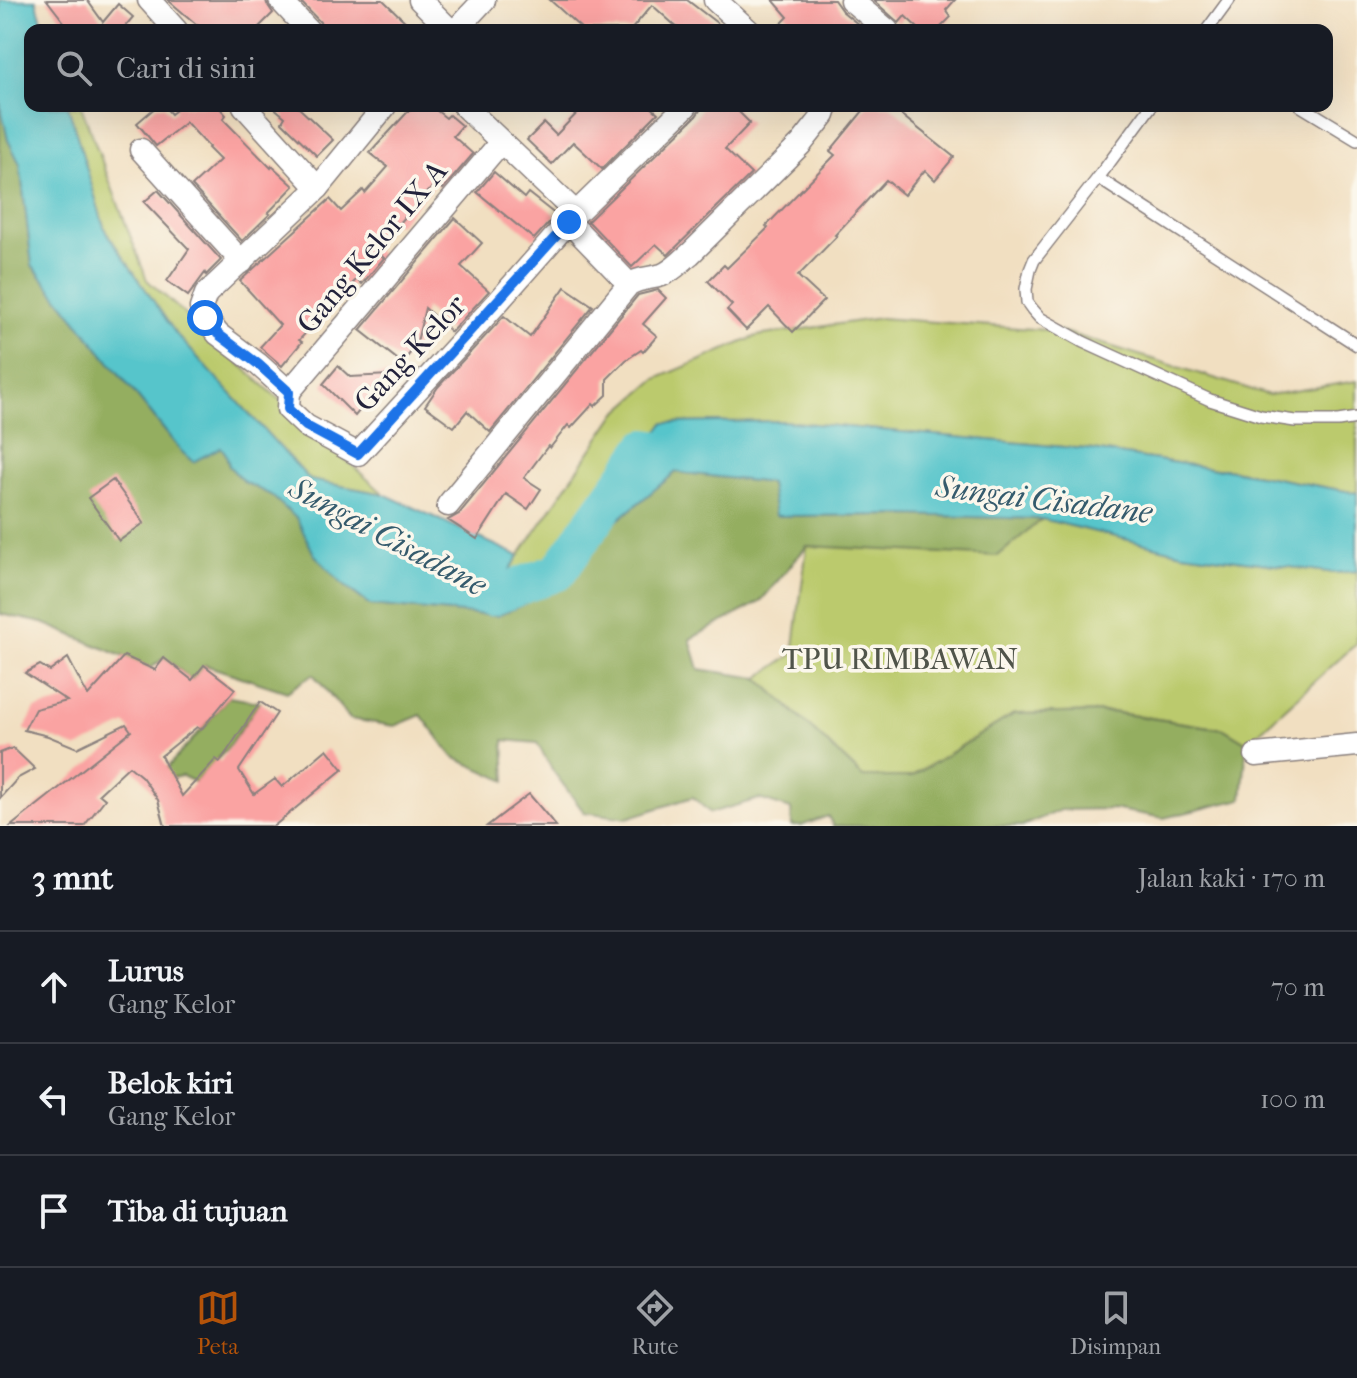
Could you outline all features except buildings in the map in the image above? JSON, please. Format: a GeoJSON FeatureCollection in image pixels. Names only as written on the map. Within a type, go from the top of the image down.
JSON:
{"type":"FeatureCollection","features":[{"type":"Feature","properties":{"kind":"street"},"geometry":{"type":"LineString","coordinates":[[149,0],[171,24]]}},
{"type":"Feature","properties":{"kind":"street"},"geometry":{"type":"LineString","coordinates":[[280,0],[302,24]]}},
{"type":"Feature","properties":{"kind":"street"},"geometry":{"type":"LineString","coordinates":[[420,0],[446,24]]}},
{"type":"Feature","properties":{"kind":"street"},"geometry":{"type":"LineString","coordinates":[[459,24],[484,0]]}},
{"type":"Feature","properties":{"kind":"street"},"geometry":{"type":"LineString","coordinates":[[715,0],[741,24]]}},
{"type":"Feature","properties":{"kind":"street"},"geometry":{"type":"LineString","coordinates":[[851,0],[880,24]]}},
{"type":"Feature","properties":{"kind":"street"},"geometry":{"type":"LineString","coordinates":[[249,112],[318,188]]}},
{"type":"Feature","properties":{"kind":"street","name":"Gang Kelor"},"geometry":{"type":"LineString","coordinates":[[380,112],[318,188],[206,294],[201,308],[218,334],[289,392],[288,409],[306,426],[358,454],[573,218],[680,112]]}},
{"type":"Feature","properties":{"kind":"street"},"geometry":{"type":"LineString","coordinates":[[470,112],[573,218],[629,284]]}},
{"type":"Feature","properties":{"kind":"street"},"geometry":{"type":"LineString","coordinates":[[448,505],[629,284],[640,278],[661,275],[690,254],[801,144],[825,112]]}},
{"type":"Feature","properties":{"kind":"street","name":"Gang Kelor IX A"},"geometry":{"type":"LineString","coordinates":[[289,392],[501,142]]}},
{"type":"Feature","properties":{"kind":"street"},"geometry":{"type":"LineString","coordinates":[[141,150],[242,262]]}},
{"type":"Feature","properties":{"kind":"street"},"geometry":{"type":"LineString","coordinates":[[1256,755],[1357,745]]}},
{"type":"Feature","properties":{"kind":"lane"},"geometry":{"type":"LineString","coordinates":[[1211,24],[1229,0]]}},
{"type":"Feature","properties":{"kind":"lane"},"geometry":{"type":"LineString","coordinates":[[1147,112],[1034,260],[1026,295],[1032,309],[1040,318],[1083,342],[1225,405],[1261,416],[1295,421],[1357,418]]}},
{"type":"Feature","properties":{"kind":"lane"},"geometry":{"type":"LineString","coordinates":[[1311,112],[1357,140]]}},
{"type":"Feature","properties":{"kind":"lane"},"geometry":{"type":"LineString","coordinates":[[1098,178],[1357,345]]}},
{"type":"Feature","properties":{"kind":"green space"},"geometry":{"type":"Polygon","coordinates":[[[0,103],[8,140],[20,164],[32,265],[181,451],[221,447],[229,466],[244,482],[271,495],[299,520],[314,554],[344,586],[370,605],[497,616],[551,592],[608,528],[676,472],[770,483],[776,516],[904,515],[1042,519],[998,556],[807,546],[760,602],[690,639],[699,669],[758,678],[863,777],[911,777],[1014,714],[1110,712],[1224,729],[1247,743],[1242,799],[1164,818],[1112,809],[1061,810],[1022,826],[833,826],[828,816],[801,826],[792,826],[791,809],[759,799],[710,813],[693,797],[627,818],[584,812],[553,771],[537,743],[504,740],[506,781],[453,757],[421,715],[395,726],[350,719],[313,674],[287,692],[205,665],[192,680],[164,658],[151,668],[43,623],[0,614],[0,103]]]}},
{"type":"Feature","properties":{"kind":"green space"},"geometry":{"type":"Polygon","coordinates":[[[70,112],[83,112],[147,280],[384,494],[310,480],[176,334],[105,230],[70,112]]]}},
{"type":"Feature","properties":{"kind":"green space"},"geometry":{"type":"Polygon","coordinates":[[[880,318],[1061,331],[1269,395],[1357,381],[1357,493],[1227,469],[1086,449],[782,421],[665,423],[558,572],[491,597],[615,415],[656,379],[757,336],[880,318]]]}},
{"type":"Feature","properties":{"kind":"green space","name":"TPU RIMBAWAN"},"geometry":{"type":"Polygon","coordinates":[[[1042,519],[1183,553],[1335,573],[1357,571],[1357,643],[1247,743],[1224,729],[1111,712],[1014,714],[910,777],[863,777],[758,678],[793,654],[807,546],[864,548],[1031,527],[1042,519]]]}},
{"type":"Feature","properties":{"kind":"green space"},"geometry":{"type":"Polygon","coordinates":[[[228,697],[260,702],[226,750],[195,782],[182,776],[172,778],[165,770],[228,697]]]}},
{"type":"Feature","properties":{"kind":"water"},"geometry":{"type":"Polygon","coordinates":[[[0,0],[36,0],[43,24],[24,24],[24,112],[70,112],[105,230],[176,334],[310,480],[384,494],[519,556],[493,596],[558,572],[664,423],[782,421],[1086,449],[1226,469],[1357,493],[1357,571],[1335,573],[1183,553],[1042,519],[904,515],[775,516],[770,483],[676,472],[608,528],[551,592],[497,616],[370,605],[341,583],[314,554],[297,519],[271,495],[244,482],[229,466],[221,447],[193,462],[181,451],[32,265],[20,164],[8,140],[0,103],[0,0]]]}},
{"type":"Feature","properties":{"kind":"waterway","name":"Sungai Cisadane"},"geometry":{"type":"LineString","coordinates":[[447,573],[491,597],[558,572],[646,448],[691,454]]}},
{"type":"Feature","properties":{"kind":"route"},"geometry":{"type":"LineString","coordinates":[[205,318],[218,334],[289,392],[288,409],[306,426],[358,454],[569,222]]}}]}
